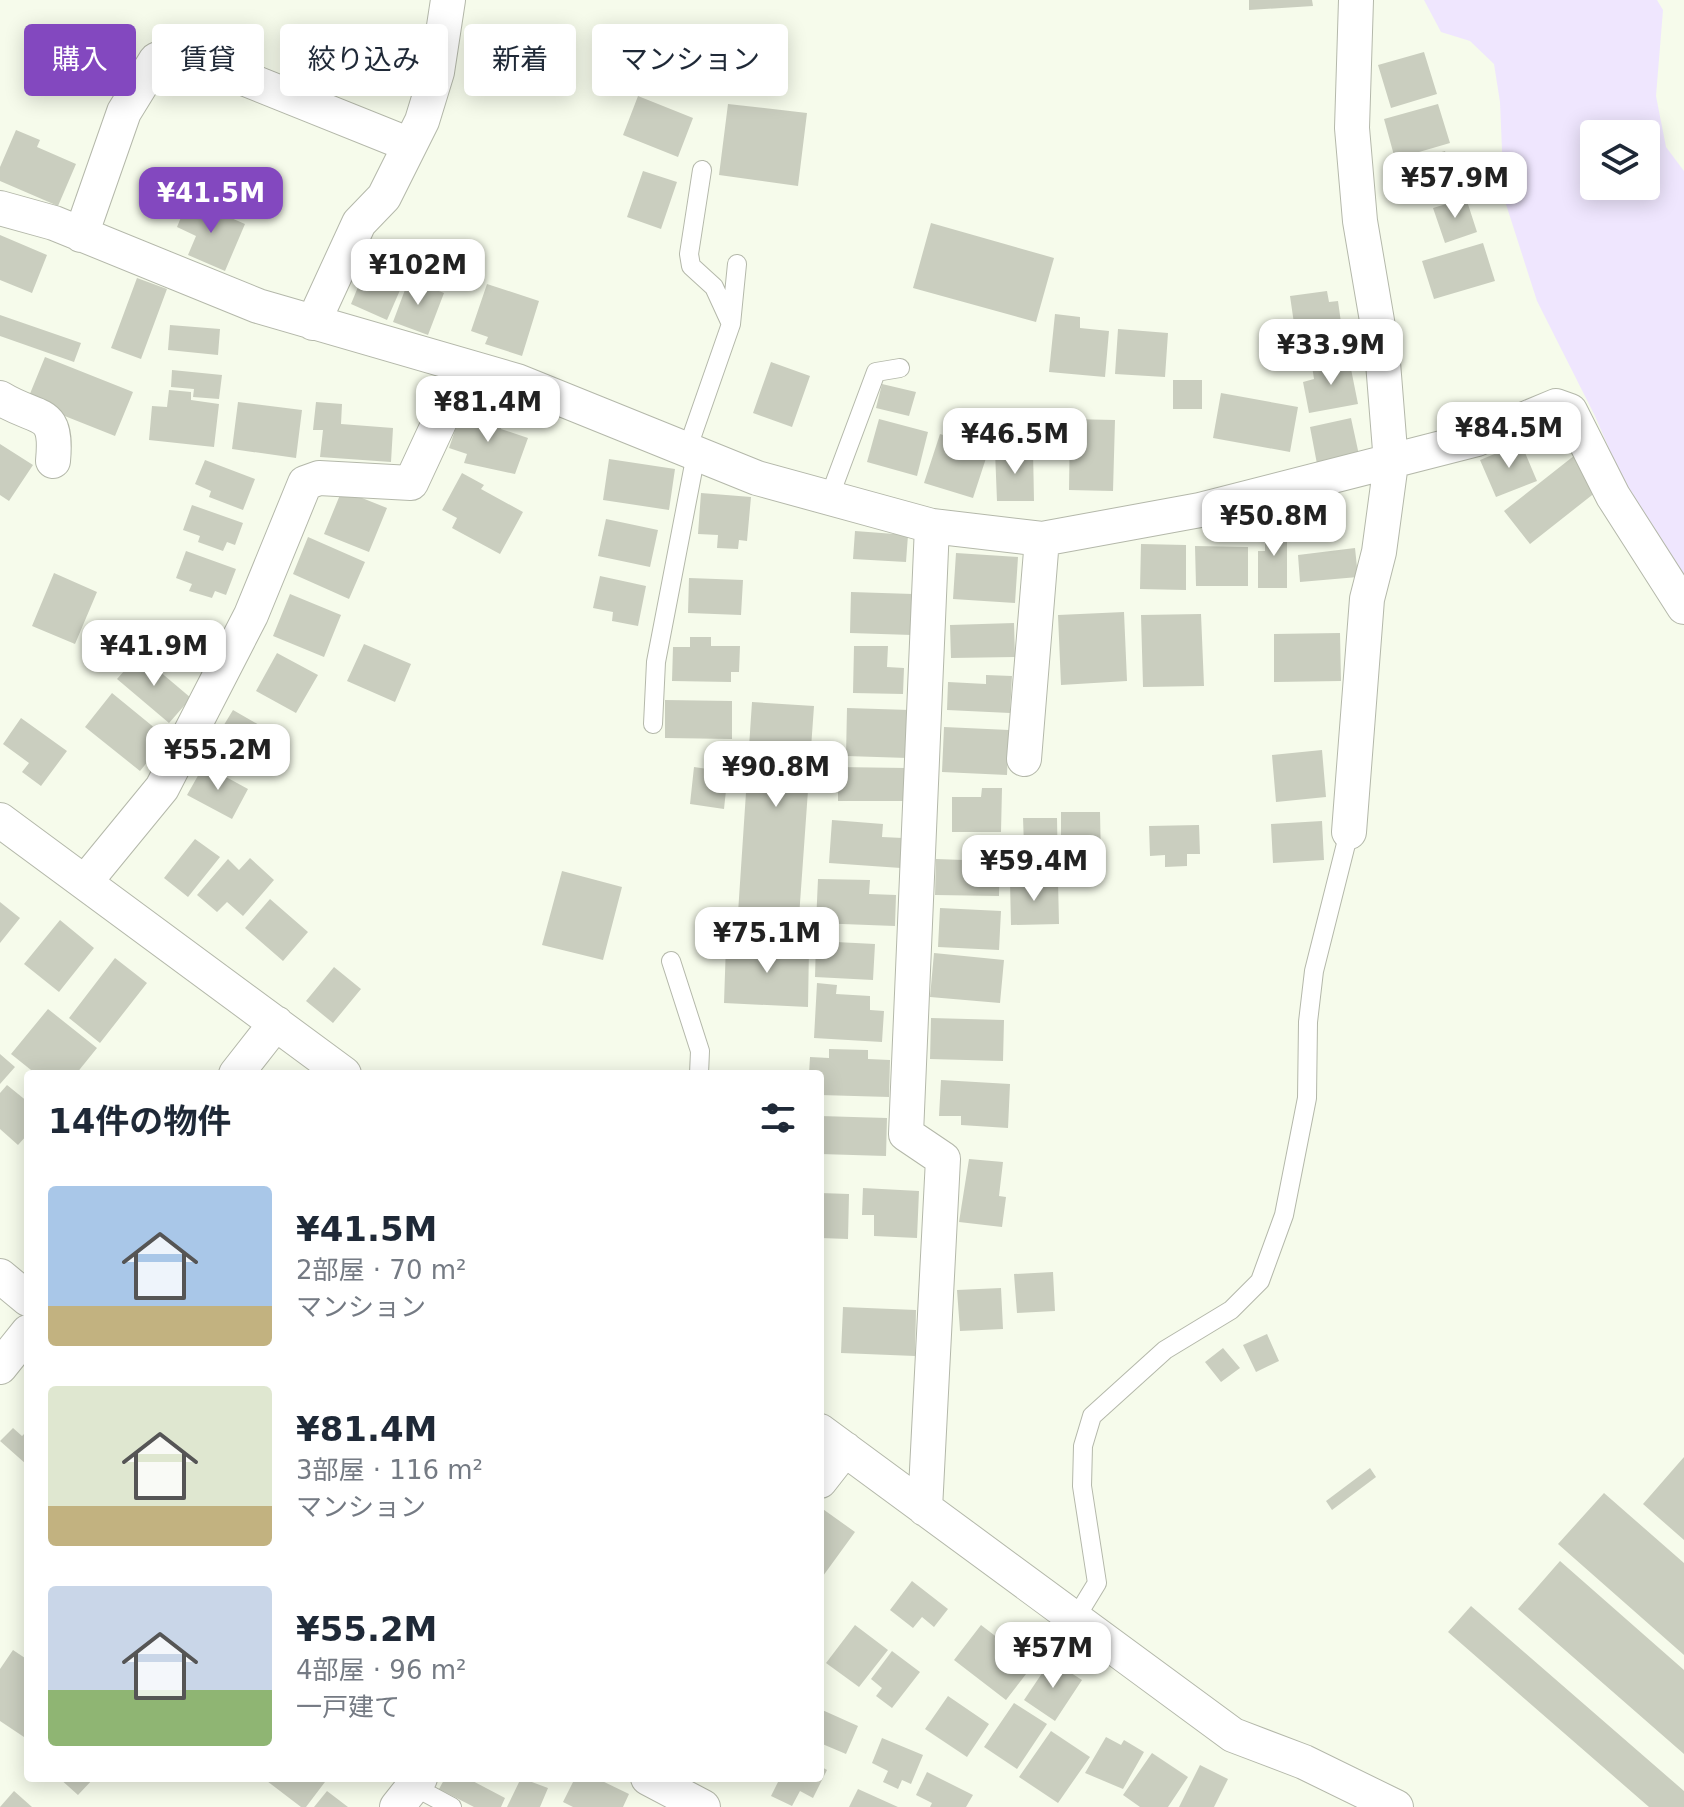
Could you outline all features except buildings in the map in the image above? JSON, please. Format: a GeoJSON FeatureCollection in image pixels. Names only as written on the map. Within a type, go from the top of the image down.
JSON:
{"type":"FeatureCollection","features":[{"type":"Feature","properties":{"kind":"street"},"geometry":{"type":"LineString","coordinates":[[313,323],[359,223],[384,197],[410,145],[437,72],[448,0]]}},
{"type":"Feature","properties":{"kind":"street"},"geometry":{"type":"LineString","coordinates":[[1349,832],[1367,599],[1379,552],[1391,463],[1382,350],[1360,221],[1352,128],[1356,0]]}},
{"type":"Feature","properties":{"kind":"street"},"geometry":{"type":"LineString","coordinates":[[81,235],[124,112],[156,60],[176,51],[410,145]]}},
{"type":"Feature","properties":{"kind":"street"},"geometry":{"type":"LineString","coordinates":[[0,208],[81,235],[258,306],[464,369],[517,381],[757,478],[932,526],[1042,539],[1200,510],[1477,439],[1556,406],[1570,411],[1613,496],[1684,607]]}},
{"type":"Feature","properties":{"kind":"street"},"geometry":{"type":"LineString","coordinates":[[85,882],[162,788],[251,615],[305,483],[319,478],[411,483],[464,369]]}},
{"type":"Feature","properties":{"kind":"street"},"geometry":{"type":"LineString","coordinates":[[0,398],[49,421],[55,433],[53,461]]}},
{"type":"Feature","properties":{"kind":"street"},"geometry":{"type":"LineString","coordinates":[[925,1509],[943,1159],[906,1134],[932,526]]}},
{"type":"Feature","properties":{"kind":"street"},"geometry":{"type":"LineString","coordinates":[[1024,759],[1042,539]]}},
{"type":"Feature","properties":{"kind":"street"},"geometry":{"type":"LineString","coordinates":[[0,820],[339,1070]]}},
{"type":"Feature","properties":{"kind":"street"},"geometry":{"type":"LineString","coordinates":[[239,1070],[276,1023]]}},
{"type":"Feature","properties":{"kind":"street"},"geometry":{"type":"LineString","coordinates":[[0,1276],[24,1296]]}},
{"type":"Feature","properties":{"kind":"street"},"geometry":{"type":"LineString","coordinates":[[0,1367],[24,1337]]}},
{"type":"Feature","properties":{"kind":"street"},"geometry":{"type":"LineString","coordinates":[[824,1467],[832,1440],[1233,1735],[1304,1762],[1396,1807]]}},
{"type":"Feature","properties":{"kind":"street"},"geometry":{"type":"LineString","coordinates":[[656,1782],[703,1807]]}},
{"type":"Feature","properties":{"kind":"lane"},"geometry":{"type":"LineString","coordinates":[[702,170],[689,254],[691,266],[714,287],[731,324]]}},
{"type":"Feature","properties":{"kind":"lane"},"geometry":{"type":"LineString","coordinates":[[653,724],[656,662],[691,452],[731,324],[737,264]]}},
{"type":"Feature","properties":{"kind":"lane"},"geometry":{"type":"LineString","coordinates":[[829,498],[876,372],[900,368]]}},
{"type":"Feature","properties":{"kind":"lane"},"geometry":{"type":"LineString","coordinates":[[1075,1619],[1097,1583],[1082,1486],[1083,1446],[1092,1416],[1165,1350],[1231,1310],[1260,1281],[1284,1215],[1307,1098],[1308,1022],[1314,971],[1349,832]]}},
{"type":"Feature","properties":{"kind":"lane"},"geometry":{"type":"LineString","coordinates":[[671,961],[700,1051],[699,1070]]}},
{"type":"Feature","properties":{"kind":"lane"},"geometry":{"type":"LineString","coordinates":[[410,1790],[452,1807]]}},
{"type":"Feature","properties":{"kind":"shaded area"},"geometry":{"type":"Polygon","coordinates":[[[1424,0],[1657,0],[1663,10],[1656,96],[1666,147],[1684,171],[1684,579],[1629,495],[1595,416],[1537,301],[1504,198],[1500,102],[1494,64],[1470,41],[1441,32],[1424,0]]]}}]}
